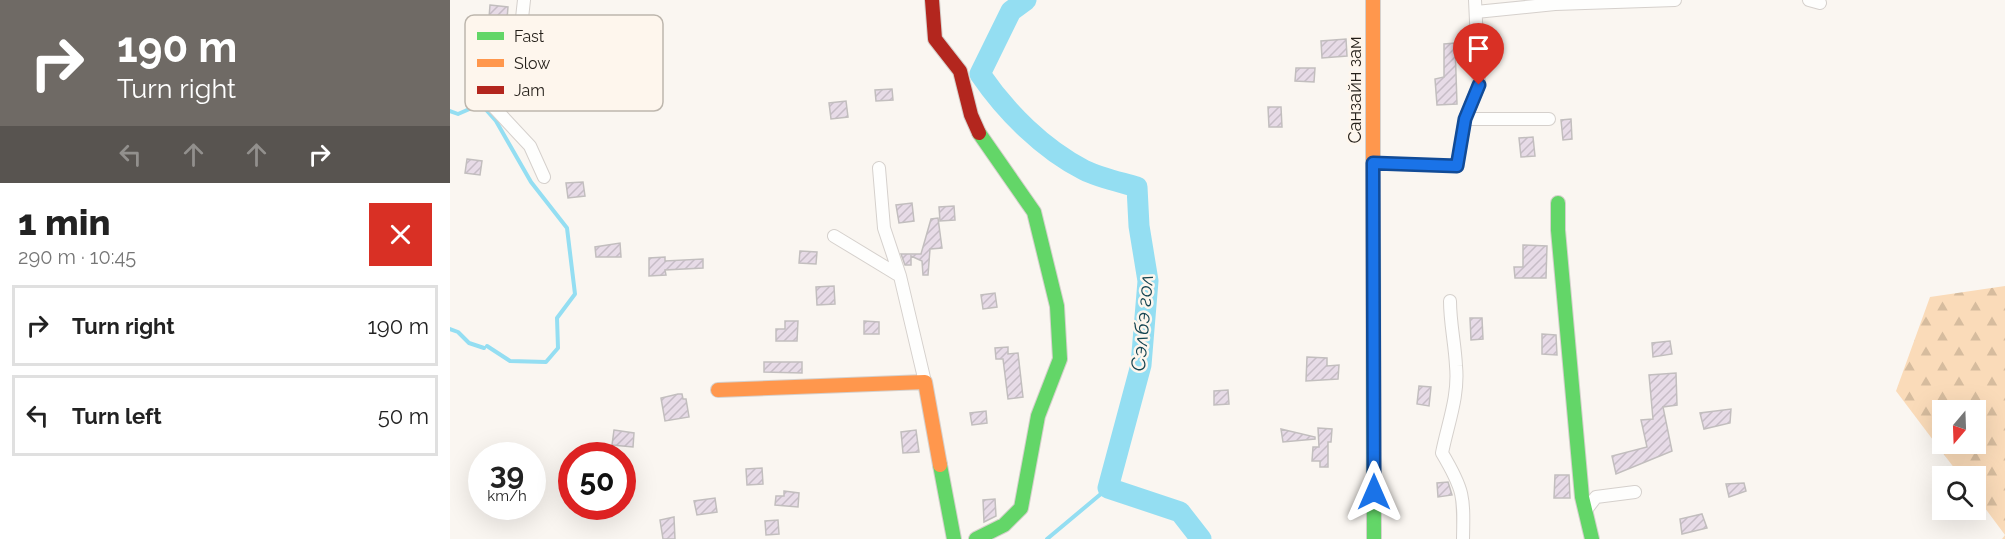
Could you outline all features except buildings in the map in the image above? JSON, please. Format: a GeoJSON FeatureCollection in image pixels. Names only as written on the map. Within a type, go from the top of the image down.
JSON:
{"type":"FeatureCollection","features":[{"type":"Feature","properties":{"kind":"street"},"geometry":{"type":"LineString","coordinates":[[522,15],[524,0]]}},
{"type":"Feature","properties":{"kind":"street"},"geometry":{"type":"LineString","coordinates":[[932,0],[935,39],[960,71],[971,115],[981,137],[1034,212],[1057,306],[1060,359],[1038,416],[1021,508],[1004,525],[976,539]]}},
{"type":"Feature","properties":{"kind":"street","name":"Санзайн зам"},"geometry":{"type":"LineString","coordinates":[[1373,0],[1374,539]]}},
{"type":"Feature","properties":{"kind":"street"},"geometry":{"type":"LineString","coordinates":[[1373,163],[1457,166],[1465,119],[1479,85],[1475,6],[1676,0]]}},
{"type":"Feature","properties":{"kind":"street"},"geometry":{"type":"LineString","coordinates":[[497,111],[530,146],[544,177]]}},
{"type":"Feature","properties":{"kind":"street"},"geometry":{"type":"LineString","coordinates":[[1465,119],[1549,118]]}},
{"type":"Feature","properties":{"kind":"street"},"geometry":{"type":"LineString","coordinates":[[879,168],[884,228],[900,276],[926,382],[954,539]]}},
{"type":"Feature","properties":{"kind":"street"},"geometry":{"type":"LineString","coordinates":[[1558,203],[1570,373],[1582,497],[1592,539]]}},
{"type":"Feature","properties":{"kind":"street"},"geometry":{"type":"LineString","coordinates":[[834,236],[900,276]]}},
{"type":"Feature","properties":{"kind":"street"},"geometry":{"type":"LineString","coordinates":[[1450,301],[1450,325],[1457,366],[1455,408],[1442,453],[1460,482],[1464,503],[1463,539]]}},
{"type":"Feature","properties":{"kind":"street"},"geometry":{"type":"LineString","coordinates":[[718,390],[926,382]]}},
{"type":"Feature","properties":{"kind":"street"},"geometry":{"type":"LineString","coordinates":[[1586,510],[1596,497],[1635,492]]}},
{"type":"Feature","properties":{"kind":"green space"},"geometry":{"type":"Polygon","coordinates":[[[2005,286],[2005,535],[1986,509],[1986,466],[1953,466],[1944,454],[1986,454],[1986,400],[1932,400],[1932,439],[1896,391],[1930,297],[2005,286]]]}},
{"type":"Feature","properties":{"kind":"waterway","name":"Сэлбэ гол"},"geometry":{"type":"LineString","coordinates":[[1026,0],[1011,11],[980,74],[1014,116],[1054,151],[1090,173],[1137,187],[1139,226],[1148,281],[1141,365],[1108,488],[1180,512],[1201,539]]}},
{"type":"Feature","properties":{"kind":"waterway"},"geometry":{"type":"LineString","coordinates":[[450,111],[458,114],[465,111]]}},
{"type":"Feature","properties":{"kind":"waterway"},"geometry":{"type":"LineString","coordinates":[[487,111],[496,121],[531,182],[567,228],[575,294],[557,318],[558,348],[546,362],[510,361],[487,346]]}},
{"type":"Feature","properties":{"kind":"waterway"},"geometry":{"type":"LineString","coordinates":[[450,329],[458,332],[469,343],[484,348]]}},
{"type":"Feature","properties":{"kind":"waterway"},"geometry":{"type":"LineString","coordinates":[[1047,539],[1108,488]]}},
{"type":"Feature","properties":{"kind":"traffic: fast"},"geometry":{"type":"LineString","coordinates":[[976,539],[1004,525],[1021,508],[1038,416],[1060,359],[1057,306],[1034,212],[979,133]]}},
{"type":"Feature","properties":{"kind":"traffic: fast"},"geometry":{"type":"LineString","coordinates":[[1558,203],[1558,230],[1582,497],[1592,539]]}},
{"type":"Feature","properties":{"kind":"traffic: fast"},"geometry":{"type":"LineString","coordinates":[[1373,233],[1374,539]]}},
{"type":"Feature","properties":{"kind":"traffic: fast"},"geometry":{"type":"LineString","coordinates":[[940,465],[954,539]]}},
{"type":"Feature","properties":{"kind":"traffic: slow"},"geometry":{"type":"LineString","coordinates":[[1373,0],[1373,233]]}},
{"type":"Feature","properties":{"kind":"traffic: slow"},"geometry":{"type":"LineString","coordinates":[[718,390],[925,382],[940,465]]}},
{"type":"Feature","properties":{"kind":"traffic: jam"},"geometry":{"type":"LineString","coordinates":[[932,0],[935,39],[960,71],[971,115],[979,133]]}},
{"type":"Feature","properties":{"kind":"route"},"geometry":{"type":"LineString","coordinates":[[1374,492],[1373,163],[1457,166],[1465,119],[1479,85]]}}]}
